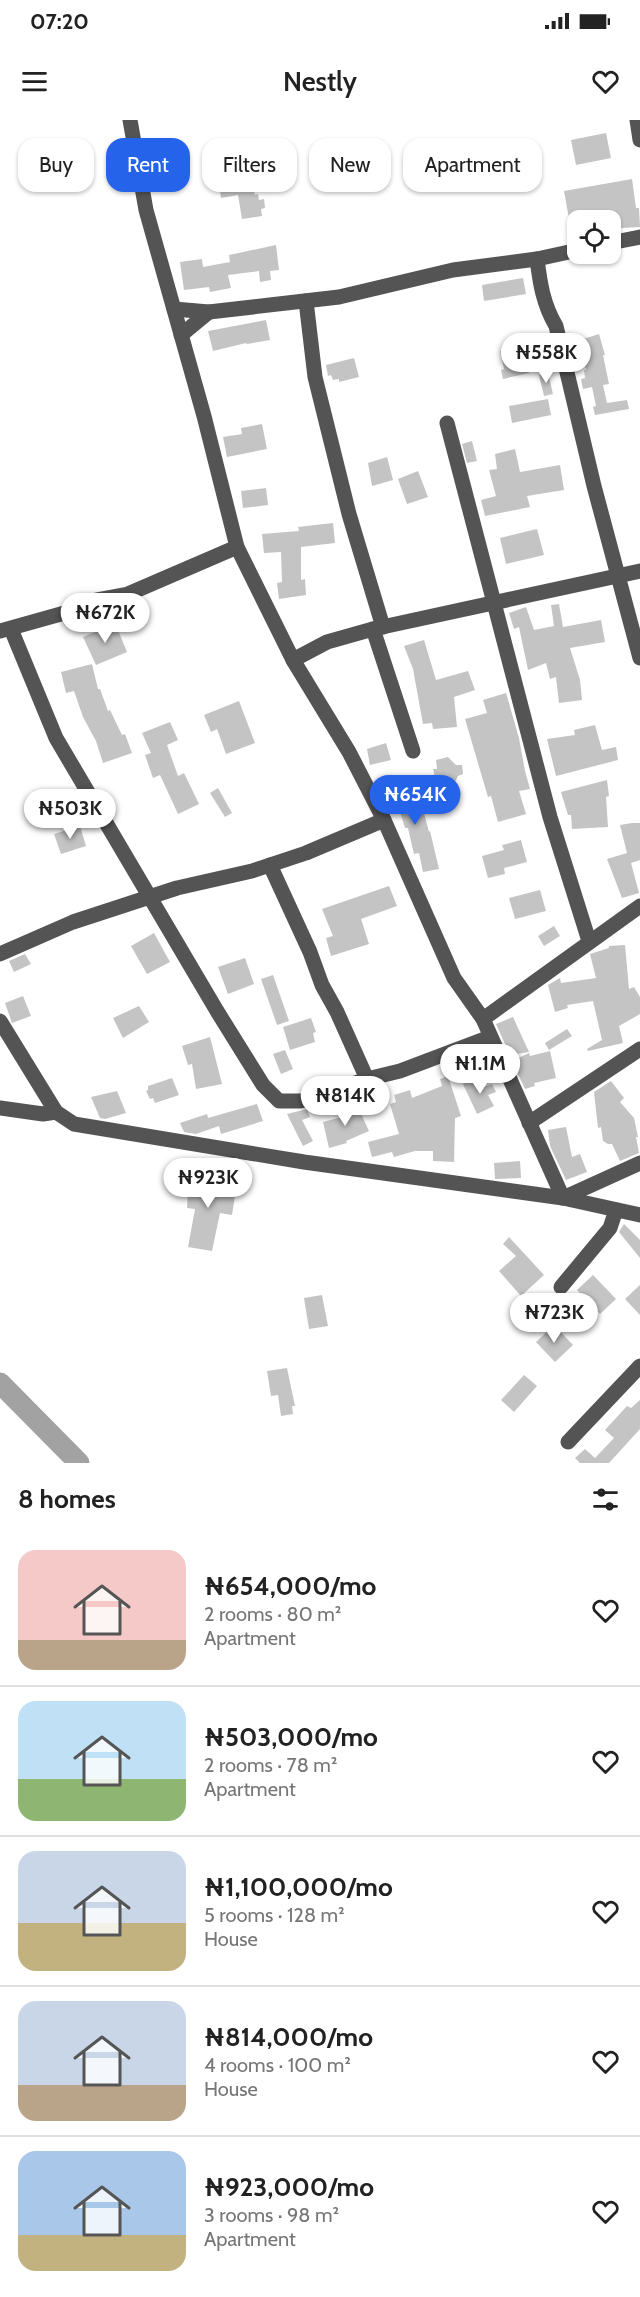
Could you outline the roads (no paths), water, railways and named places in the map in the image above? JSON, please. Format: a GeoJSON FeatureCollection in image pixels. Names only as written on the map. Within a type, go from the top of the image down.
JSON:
{"type":"FeatureCollection","features":[{"type":"Feature","properties":{"kind":"street"},"geometry":{"type":"LineString","coordinates":[[130,120],[146,210],[237,547],[293,660],[349,752],[384,820],[454,978],[483,1019],[563,1198]]}},
{"type":"Feature","properties":{"kind":"street"},"geometry":{"type":"LineString","coordinates":[[636,120],[640,140]]}},
{"type":"Feature","properties":{"kind":"street"},"geometry":{"type":"LineString","coordinates":[[621,241],[640,237]]}},
{"type":"Feature","properties":{"kind":"street"},"geometry":{"type":"LineString","coordinates":[[174,309],[209,312],[339,297],[453,270],[537,259],[567,252]]}},
{"type":"Feature","properties":{"kind":"street"},"geometry":{"type":"LineString","coordinates":[[537,259],[541,291],[556,326],[640,658]]}},
{"type":"Feature","properties":{"kind":"street"},"geometry":{"type":"LineString","coordinates":[[306,301],[318,389],[378,628],[413,751]]}},
{"type":"Feature","properties":{"kind":"street"},"geometry":{"type":"LineString","coordinates":[[181,335],[209,312]]}},
{"type":"Feature","properties":{"kind":"street"},"geometry":{"type":"LineString","coordinates":[[447,423],[550,817],[589,941]]}},
{"type":"Feature","properties":{"kind":"street"},"geometry":{"type":"LineString","coordinates":[[237,547],[128,594],[96,600],[68,612],[6,630],[56,738],[263,1086],[279,1101],[301,1101],[367,1078],[400,1071],[490,1037]]}},
{"type":"Feature","properties":{"kind":"street"},"geometry":{"type":"LineString","coordinates":[[293,660],[327,642],[378,628],[617,574],[640,571]]}},
{"type":"Feature","properties":{"kind":"street"},"geometry":{"type":"LineString","coordinates":[[0,954],[73,922],[151,897],[270,865],[306,853],[384,820]]}},
{"type":"Feature","properties":{"kind":"street"},"geometry":{"type":"LineString","coordinates":[[270,865],[310,952],[322,985],[367,1078]]}},
{"type":"Feature","properties":{"kind":"street"},"geometry":{"type":"LineString","coordinates":[[483,1019],[640,906]]}},
{"type":"Feature","properties":{"kind":"street"},"geometry":{"type":"LineString","coordinates":[[0,1021],[56,1112],[74,1125],[304,1162],[563,1198],[640,1215]]}},
{"type":"Feature","properties":{"kind":"street"},"geometry":{"type":"LineString","coordinates":[[529,1123],[640,1049]]}},
{"type":"Feature","properties":{"kind":"street"},"geometry":{"type":"LineString","coordinates":[[0,1108],[43,1114],[56,1112]]}},
{"type":"Feature","properties":{"kind":"street"},"geometry":{"type":"LineString","coordinates":[[563,1198],[640,1163]]}},
{"type":"Feature","properties":{"kind":"street"},"geometry":{"type":"LineString","coordinates":[[561,1287],[610,1227],[616,1210]]}},
{"type":"Feature","properties":{"kind":"street"},"geometry":{"type":"LineString","coordinates":[[568,1442],[640,1366]]}},
{"type":"Feature","properties":{"kind":"waterway"},"geometry":{"type":"LineString","coordinates":[[0,1383],[79,1463]]}}]}
